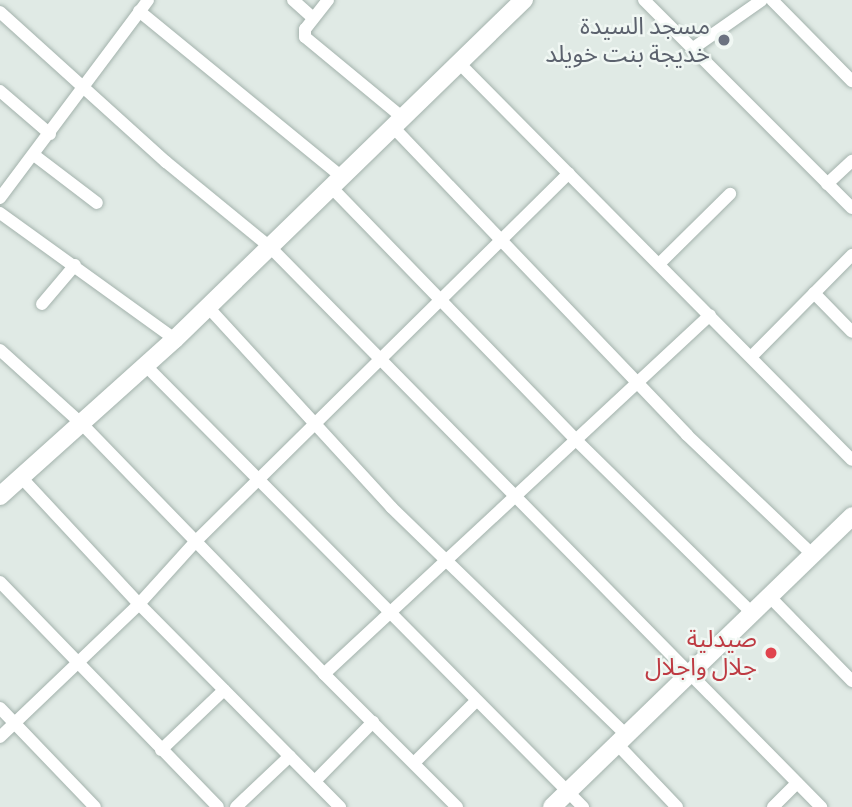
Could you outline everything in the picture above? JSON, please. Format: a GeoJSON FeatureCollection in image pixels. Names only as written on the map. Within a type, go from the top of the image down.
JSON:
{"type":"FeatureCollection","features":[{"type":"Feature","properties":{"kind":"street"},"geometry":{"type":"LineString","coordinates":[[0,198],[148,0]]}},
{"type":"Feature","properties":{"kind":"street"},"geometry":{"type":"LineString","coordinates":[[293,0],[313,18]]}},
{"type":"Feature","properties":{"kind":"street"},"geometry":{"type":"LineString","coordinates":[[328,0],[303,32],[305,37],[398,123],[502,242],[639,384],[812,554]]}},
{"type":"Feature","properties":{"kind":"street"},"geometry":{"type":"LineString","coordinates":[[644,0],[852,208]]}},
{"type":"Feature","properties":{"kind":"street"},"geometry":{"type":"LineString","coordinates":[[692,48],[762,0]]}},
{"type":"Feature","properties":{"kind":"street"},"geometry":{"type":"LineString","coordinates":[[772,0],[852,81]]}},
{"type":"Feature","properties":{"kind":"street"},"geometry":{"type":"LineString","coordinates":[[340,807],[139,604],[8,484],[82,424],[175,339],[460,64],[519,2]]}},
{"type":"Feature","properties":{"kind":"street"},"geometry":{"type":"LineString","coordinates":[[139,11],[337,183],[443,301],[578,442],[752,613]]}},
{"type":"Feature","properties":{"kind":"street"},"geometry":{"type":"LineString","coordinates":[[0,12],[270,247],[821,807]]}},
{"type":"Feature","properties":{"kind":"street"},"geometry":{"type":"LineString","coordinates":[[460,64],[852,460]]}},
{"type":"Feature","properties":{"kind":"street"},"geometry":{"type":"LineString","coordinates":[[0,91],[50,134]]}},
{"type":"Feature","properties":{"kind":"street"},"geometry":{"type":"LineString","coordinates":[[34,155],[97,203]]}},
{"type":"Feature","properties":{"kind":"street"},"geometry":{"type":"LineString","coordinates":[[827,184],[852,161]]}},
{"type":"Feature","properties":{"kind":"street"},"geometry":{"type":"LineString","coordinates":[[0,737],[139,604],[195,542],[443,301],[569,173]]}},
{"type":"Feature","properties":{"kind":"street"},"geometry":{"type":"LineString","coordinates":[[659,264],[730,194]]}},
{"type":"Feature","properties":{"kind":"street"},"geometry":{"type":"LineString","coordinates":[[0,213],[175,339]]}},
{"type":"Feature","properties":{"kind":"street"},"geometry":{"type":"LineString","coordinates":[[751,357],[852,256]]}},
{"type":"Feature","properties":{"kind":"street"},"geometry":{"type":"LineString","coordinates":[[41,304],[75,265]]}},
{"type":"Feature","properties":{"kind":"street"},"geometry":{"type":"LineString","coordinates":[[814,293],[852,332]]}},
{"type":"Feature","properties":{"kind":"street"},"geometry":{"type":"LineString","coordinates":[[207,306],[391,507],[447,560],[622,740],[677,807]]}},
{"type":"Feature","properties":{"kind":"street"},"geometry":{"type":"LineString","coordinates":[[324,674],[578,442],[710,315]]}},
{"type":"Feature","properties":{"kind":"street"},"geometry":{"type":"LineString","coordinates":[[2,355],[82,424],[457,807]]}},
{"type":"Feature","properties":{"kind":"street"},"geometry":{"type":"LineString","coordinates":[[146,366],[583,807]]}},
{"type":"Feature","properties":{"kind":"street"},"geometry":{"type":"LineString","coordinates":[[552,807],[812,554],[849,524]]}},
{"type":"Feature","properties":{"kind":"street"},"geometry":{"type":"LineString","coordinates":[[0,582],[76,664],[162,750],[209,804]]}},
{"type":"Feature","properties":{"kind":"street"},"geometry":{"type":"LineString","coordinates":[[769,596],[852,681]]}},
{"type":"Feature","properties":{"kind":"street"},"geometry":{"type":"LineString","coordinates":[[162,750],[224,690]]}},
{"type":"Feature","properties":{"kind":"street"},"geometry":{"type":"LineString","coordinates":[[415,762],[476,701]]}},
{"type":"Feature","properties":{"kind":"street"},"geometry":{"type":"LineString","coordinates":[[0,708],[95,807]]}},
{"type":"Feature","properties":{"kind":"street"},"geometry":{"type":"LineString","coordinates":[[315,781],[373,722]]}},
{"type":"Feature","properties":{"kind":"street"},"geometry":{"type":"LineString","coordinates":[[236,807],[290,757]]}},
{"type":"Feature","properties":{"kind":"street"},"geometry":{"type":"LineString","coordinates":[[773,807],[797,783]]}},
{"type":"Feature","properties":{"kind":"place","name":"مسجد السيدة خديجة بنت خويلد"},"geometry":{"type":"Point","coordinates":[724,40]}},
{"type":"Feature","properties":{"kind":"place","name":"صيدلية جلال واجلال"},"geometry":{"type":"Point","coordinates":[771,653]}}]}
